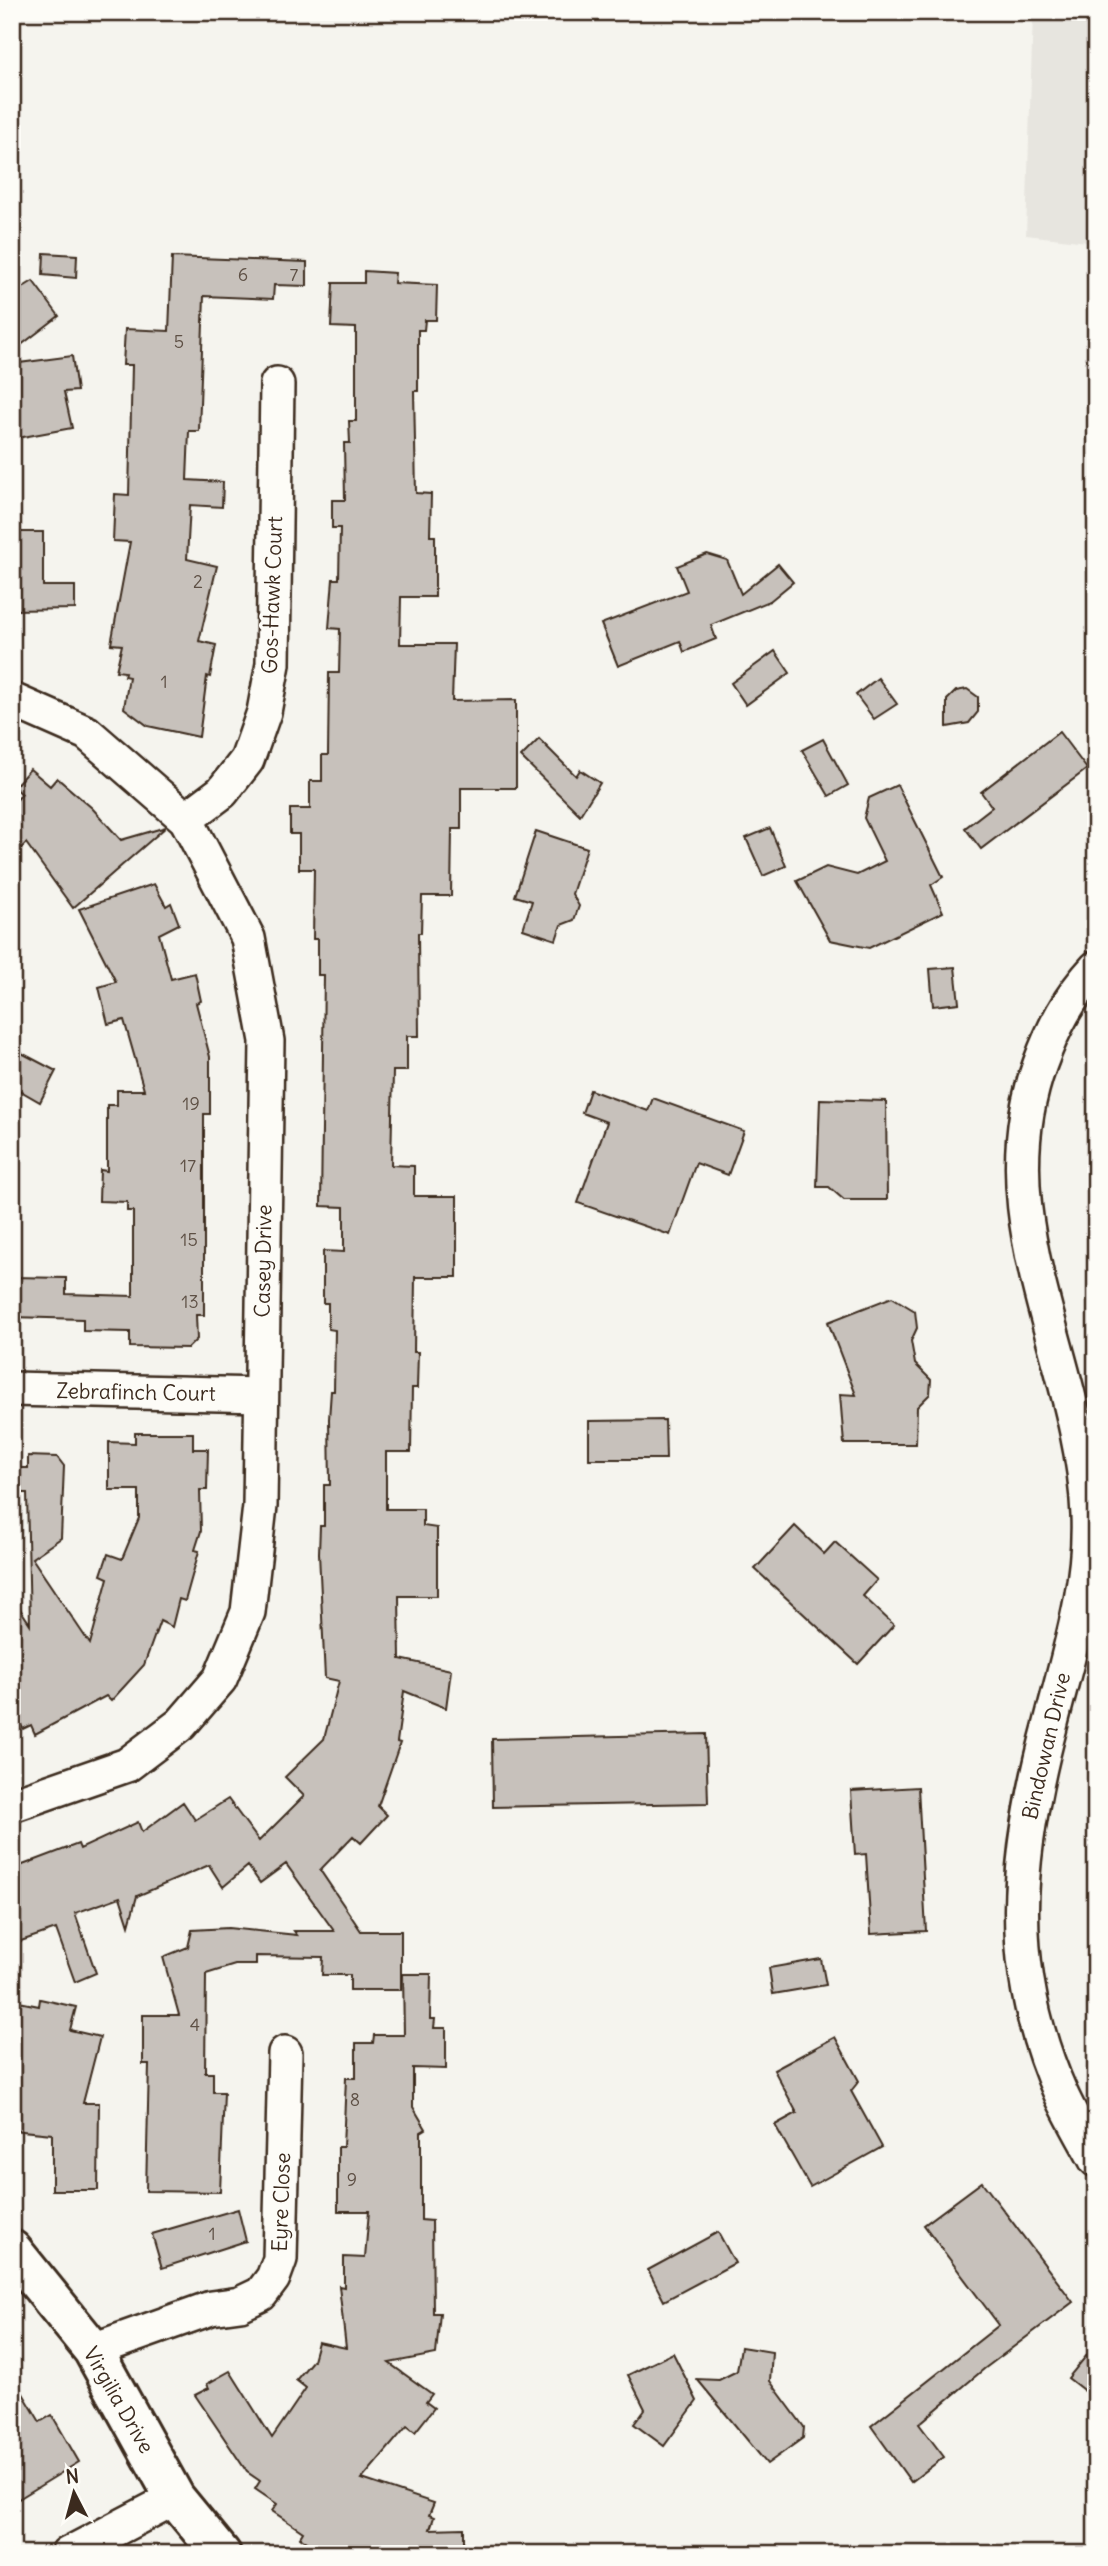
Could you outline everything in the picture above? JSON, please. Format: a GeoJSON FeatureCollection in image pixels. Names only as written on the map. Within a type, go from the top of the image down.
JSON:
{"type":"FeatureCollection","features":[{"type":"Feature","properties":{"kind":"street","name":"Gos-Hawk Court"},"geometry":{"type":"LineString","coordinates":[[186,819],[222,792],[247,760],[264,712],[273,664],[277,384]]}},
{"type":"Feature","properties":{"kind":"street","name":"Casey Drive"},"geometry":{"type":"LineString","coordinates":[[12,700],[87,733],[186,819],[248,938],[267,1041],[260,1506],[247,1612],[220,1679],[181,1724],[127,1765],[12,1805]]}},
{"type":"Feature","properties":{"kind":"street","name":"Bindowan Drive"},"geometry":{"type":"LineString","coordinates":[[1096,968],[1055,1024],[1032,1086],[1021,1142],[1024,1218],[1051,1337],[1077,1429],[1088,1516],[1082,1604],[1025,1835],[1020,1924],[1032,2011],[1060,2094],[1096,2160]]}},
{"type":"Feature","properties":{"kind":"street","name":"Zebrafinch Court"},"geometry":{"type":"LineString","coordinates":[[12,1390],[261,1395]]}},
{"type":"Feature","properties":{"kind":"street","name":"Eyre Close"},"geometry":{"type":"LineString","coordinates":[[93,2350],[184,2316],[240,2304],[261,2294],[273,2278],[280,2259],[285,2053]]}},
{"type":"Feature","properties":{"kind":"street","name":"Virgilia Drive"},"geometry":{"type":"LineString","coordinates":[[12,2250],[93,2350],[175,2498],[221,2554]]}},
{"type":"Feature","properties":{"kind":"street"},"geometry":{"type":"LineString","coordinates":[[68,2554],[175,2498]]}},
{"type":"Feature","properties":{"kind":"shaded area"},"geometry":{"type":"Polygon","coordinates":[[[1033,12],[1096,12],[1096,243],[1026,235],[1033,12]]]}},
{"type":"Feature","properties":{"kind":"building"},"geometry":{"type":"Polygon","coordinates":[[[44,253],[77,255],[76,278],[43,275],[44,253]]]}},
{"type":"Feature","properties":{"kind":"building"},"geometry":{"type":"Polygon","coordinates":[[[172,257],[307,262],[307,286],[274,285],[273,299],[204,296],[199,431],[189,431],[187,480],[223,482],[222,507],[190,505],[187,559],[217,566],[199,641],[216,645],[210,677],[207,676],[199,737],[148,726],[124,708],[129,677],[124,676],[125,672],[116,671],[122,645],[111,644],[130,542],[113,541],[115,494],[129,495],[132,365],[123,365],[125,329],[169,331],[172,257]]]}},
{"type":"Feature","properties":{"kind":"building"},"geometry":{"type":"Polygon","coordinates":[[[364,271],[395,273],[394,283],[437,285],[436,320],[425,320],[424,330],[418,330],[418,391],[414,391],[416,493],[431,494],[430,536],[435,536],[435,597],[401,597],[400,644],[454,644],[452,701],[516,700],[516,788],[461,788],[461,829],[452,829],[451,896],[422,896],[421,933],[418,933],[419,1036],[407,1036],[407,1071],[393,1071],[391,1165],[414,1166],[414,1196],[457,1196],[457,1277],[415,1277],[414,1352],[418,1352],[417,1388],[412,1388],[411,1452],[386,1452],[386,1509],[423,1509],[423,1526],[437,1528],[437,1596],[399,1596],[400,1659],[451,1670],[446,1708],[404,1691],[397,1742],[400,1743],[378,1806],[387,1815],[361,1843],[353,1836],[320,1870],[361,1931],[401,1931],[401,1990],[350,1990],[350,1975],[322,1975],[323,1957],[256,1956],[256,1965],[235,1965],[206,1974],[205,2073],[213,2073],[213,2092],[224,2092],[220,2192],[146,2191],[149,2064],[143,2064],[143,2015],[179,2015],[163,1957],[188,1947],[192,1930],[228,1928],[297,1935],[294,1931],[334,1931],[286,1864],[260,1883],[248,1866],[223,1887],[209,1865],[137,1896],[129,1925],[120,1897],[75,1913],[96,1973],[75,1982],[56,1929],[12,1944],[12,1869],[78,1844],[80,1849],[138,1822],[142,1832],[183,1802],[195,1820],[228,1799],[259,1841],[304,1796],[285,1777],[324,1739],[339,1681],[325,1678],[319,1553],[320,1526],[324,1526],[324,1485],[330,1485],[329,1419],[331,1391],[334,1391],[335,1330],[328,1329],[328,1303],[323,1303],[323,1251],[344,1252],[344,1207],[321,1206],[324,975],[318,975],[318,939],[313,939],[314,869],[299,869],[299,834],[290,834],[290,809],[310,809],[310,781],[322,781],[322,755],[328,755],[329,673],[339,673],[340,629],[329,628],[333,579],[339,579],[340,528],[332,528],[332,500],[345,500],[344,443],[350,443],[349,421],[356,421],[356,328],[331,327],[333,283],[364,283],[364,271]]]}},
{"type":"Feature","properties":{"kind":"building"},"geometry":{"type":"Polygon","coordinates":[[[33,281],[59,316],[12,352],[12,294],[33,281]]]}},
{"type":"Feature","properties":{"kind":"building"},"geometry":{"type":"Polygon","coordinates":[[[72,356],[77,391],[64,392],[72,428],[12,439],[12,364],[72,356]]]}},
{"type":"Feature","properties":{"kind":"building"},"geometry":{"type":"Polygon","coordinates":[[[19,532],[43,532],[43,586],[75,586],[75,609],[12,610],[12,540],[19,540],[19,532]]]}},
{"type":"Feature","properties":{"kind":"building"},"geometry":{"type":"Polygon","coordinates":[[[707,554],[727,560],[741,594],[778,564],[793,582],[770,601],[711,625],[716,639],[684,652],[680,641],[618,666],[601,624],[687,591],[677,566],[707,554]]]}},
{"type":"Feature","properties":{"kind":"building"},"geometry":{"type":"Polygon","coordinates":[[[775,651],[790,673],[746,705],[731,683],[775,651]]]}},
{"type":"Feature","properties":{"kind":"building"},"geometry":{"type":"Polygon","coordinates":[[[878,678],[897,704],[874,719],[856,695],[878,678]]]}},
{"type":"Feature","properties":{"kind":"building"},"geometry":{"type":"Polygon","coordinates":[[[967,689],[978,697],[978,712],[969,723],[947,727],[947,700],[956,691],[967,689]]]}},
{"type":"Feature","properties":{"kind":"building"},"geometry":{"type":"Polygon","coordinates":[[[1059,732],[1087,769],[981,849],[965,828],[992,807],[981,792],[1059,732]]]}},
{"type":"Feature","properties":{"kind":"building"},"geometry":{"type":"Polygon","coordinates":[[[539,739],[576,776],[580,770],[600,783],[580,815],[521,757],[539,739]]]}},
{"type":"Feature","properties":{"kind":"building"},"geometry":{"type":"Polygon","coordinates":[[[823,739],[848,785],[829,796],[802,750],[823,739]]]}},
{"type":"Feature","properties":{"kind":"building"},"geometry":{"type":"Polygon","coordinates":[[[30,769],[50,786],[57,778],[92,808],[121,840],[166,827],[73,908],[26,843],[12,858],[12,805],[22,794],[14,787],[30,769]]]}},
{"type":"Feature","properties":{"kind":"building"},"geometry":{"type":"Polygon","coordinates":[[[897,785],[943,877],[931,885],[943,912],[869,948],[830,940],[797,881],[826,867],[857,875],[885,861],[864,818],[869,798],[897,785]]]}},
{"type":"Feature","properties":{"kind":"building"},"geometry":{"type":"Polygon","coordinates":[[[770,828],[786,866],[763,876],[746,838],[770,828]]]}},
{"type":"Feature","properties":{"kind":"building"},"geometry":{"type":"Polygon","coordinates":[[[536,831],[587,848],[572,894],[579,906],[574,920],[561,925],[556,940],[523,929],[532,901],[515,896],[536,831]]]}},
{"type":"Feature","properties":{"kind":"building"},"geometry":{"type":"Polygon","coordinates":[[[154,884],[166,906],[171,903],[179,924],[159,934],[171,979],[195,973],[201,1001],[196,1003],[210,1057],[210,1114],[204,1114],[204,1315],[196,1315],[197,1339],[188,1348],[130,1347],[130,1332],[83,1331],[83,1319],[12,1317],[12,1277],[66,1278],[66,1294],[133,1296],[133,1211],[127,1211],[127,1202],[99,1201],[100,1170],[107,1171],[107,1105],[117,1105],[117,1090],[144,1090],[124,1020],[108,1024],[99,987],[116,982],[79,909],[154,884]]]}},
{"type":"Feature","properties":{"kind":"building"},"geometry":{"type":"Polygon","coordinates":[[[955,967],[959,1003],[933,1006],[930,969],[955,967]]]}},
{"type":"Feature","properties":{"kind":"building"},"geometry":{"type":"Polygon","coordinates":[[[12,1048],[56,1071],[40,1102],[12,1086],[12,1048]]]}},
{"type":"Feature","properties":{"kind":"building"},"geometry":{"type":"Polygon","coordinates":[[[590,1090],[648,1111],[653,1098],[744,1131],[728,1175],[696,1163],[670,1235],[578,1203],[607,1122],[582,1113],[590,1090]]]}},
{"type":"Feature","properties":{"kind":"building"},"geometry":{"type":"Polygon","coordinates":[[[820,1099],[886,1101],[887,1200],[844,1200],[829,1187],[817,1187],[820,1099]]]}},
{"type":"Feature","properties":{"kind":"building"},"geometry":{"type":"Polygon","coordinates":[[[892,1297],[915,1311],[917,1328],[911,1341],[915,1364],[931,1380],[930,1394],[917,1407],[916,1444],[844,1444],[840,1394],[856,1395],[828,1322],[892,1297]]]}},
{"type":"Feature","properties":{"kind":"building"},"geometry":{"type":"Polygon","coordinates":[[[665,1420],[666,1459],[589,1459],[589,1421],[665,1420]]]}},
{"type":"Feature","properties":{"kind":"building"},"geometry":{"type":"Polygon","coordinates":[[[135,1433],[193,1433],[193,1449],[208,1449],[207,1490],[200,1490],[201,1531],[195,1550],[199,1551],[185,1601],[179,1599],[172,1627],[160,1621],[144,1665],[111,1701],[106,1696],[35,1734],[31,1725],[23,1729],[12,1707],[12,1597],[30,1624],[27,1493],[12,1493],[12,1468],[28,1468],[28,1456],[57,1457],[64,1466],[61,1538],[32,1558],[90,1644],[108,1578],[101,1575],[108,1554],[122,1559],[139,1518],[139,1490],[109,1490],[109,1442],[135,1443],[135,1433]]]}},
{"type":"Feature","properties":{"kind":"building"},"geometry":{"type":"Polygon","coordinates":[[[795,1526],[824,1554],[835,1542],[877,1580],[863,1596],[894,1625],[858,1664],[755,1569],[795,1526]]]}},
{"type":"Feature","properties":{"kind":"building"},"geometry":{"type":"Polygon","coordinates":[[[706,1734],[708,1803],[493,1807],[492,1739],[706,1734]]]}},
{"type":"Feature","properties":{"kind":"building"},"geometry":{"type":"Polygon","coordinates":[[[918,1787],[926,1931],[871,1934],[866,1854],[855,1855],[851,1791],[918,1787]]]}},
{"type":"Feature","properties":{"kind":"building"},"geometry":{"type":"Polygon","coordinates":[[[821,1959],[826,1985],[773,1994],[769,1968],[821,1959]]]}},
{"type":"Feature","properties":{"kind":"building"},"geometry":{"type":"Polygon","coordinates":[[[403,1974],[431,1974],[430,2019],[435,2019],[434,2028],[446,2028],[446,2069],[413,2068],[413,2107],[426,2129],[421,2132],[421,2220],[432,2221],[433,2313],[440,2313],[436,2354],[389,2363],[432,2394],[426,2402],[434,2408],[415,2432],[407,2426],[362,2479],[434,2503],[429,2515],[434,2517],[430,2529],[464,2528],[464,2554],[324,2554],[300,2537],[303,2532],[272,2511],[277,2504],[255,2489],[260,2481],[247,2472],[195,2395],[209,2388],[207,2384],[230,2371],[272,2438],[306,2388],[296,2380],[313,2360],[318,2342],[346,2348],[339,2286],[344,2287],[344,2257],[365,2258],[369,2211],[338,2211],[338,2147],[343,2147],[346,2078],[356,2078],[356,2043],[373,2043],[374,2035],[404,2035],[403,1974]]]}},
{"type":"Feature","properties":{"kind":"building"},"geometry":{"type":"Polygon","coordinates":[[[40,1999],[76,2007],[70,2030],[100,2037],[83,2103],[99,2103],[98,2190],[52,2190],[52,2134],[12,2130],[14,2001],[39,2006],[40,1999]]]}},
{"type":"Feature","properties":{"kind":"building"},"geometry":{"type":"Polygon","coordinates":[[[835,2037],[859,2081],[851,2091],[882,2147],[810,2187],[775,2125],[797,2113],[774,2070],[835,2037]]]}},
{"type":"Feature","properties":{"kind":"building"},"geometry":{"type":"Polygon","coordinates":[[[982,2182],[1073,2302],[984,2369],[919,2424],[944,2457],[911,2482],[871,2426],[999,2325],[924,2225],[982,2182]]]}},
{"type":"Feature","properties":{"kind":"building"},"geometry":{"type":"Polygon","coordinates":[[[238,2209],[246,2241],[162,2268],[152,2234],[238,2209]]]}},
{"type":"Feature","properties":{"kind":"building"},"geometry":{"type":"Polygon","coordinates":[[[718,2232],[735,2263],[664,2301],[648,2270],[718,2232]]]}},
{"type":"Feature","properties":{"kind":"building"},"geometry":{"type":"Polygon","coordinates":[[[1096,2344],[1096,2400],[1068,2378],[1096,2344]]]}},
{"type":"Feature","properties":{"kind":"building"},"geometry":{"type":"Polygon","coordinates":[[[741,2347],[772,2352],[770,2381],[804,2427],[803,2438],[767,2464],[697,2379],[719,2380],[737,2371],[741,2347]]]}},
{"type":"Feature","properties":{"kind":"building"},"geometry":{"type":"Polygon","coordinates":[[[673,2353],[697,2401],[664,2446],[634,2424],[645,2409],[628,2375],[673,2353]]]}},
{"type":"Feature","properties":{"kind":"building"},"geometry":{"type":"Polygon","coordinates":[[[12,2375],[40,2422],[52,2415],[79,2462],[12,2503],[12,2375]]]}}]}
